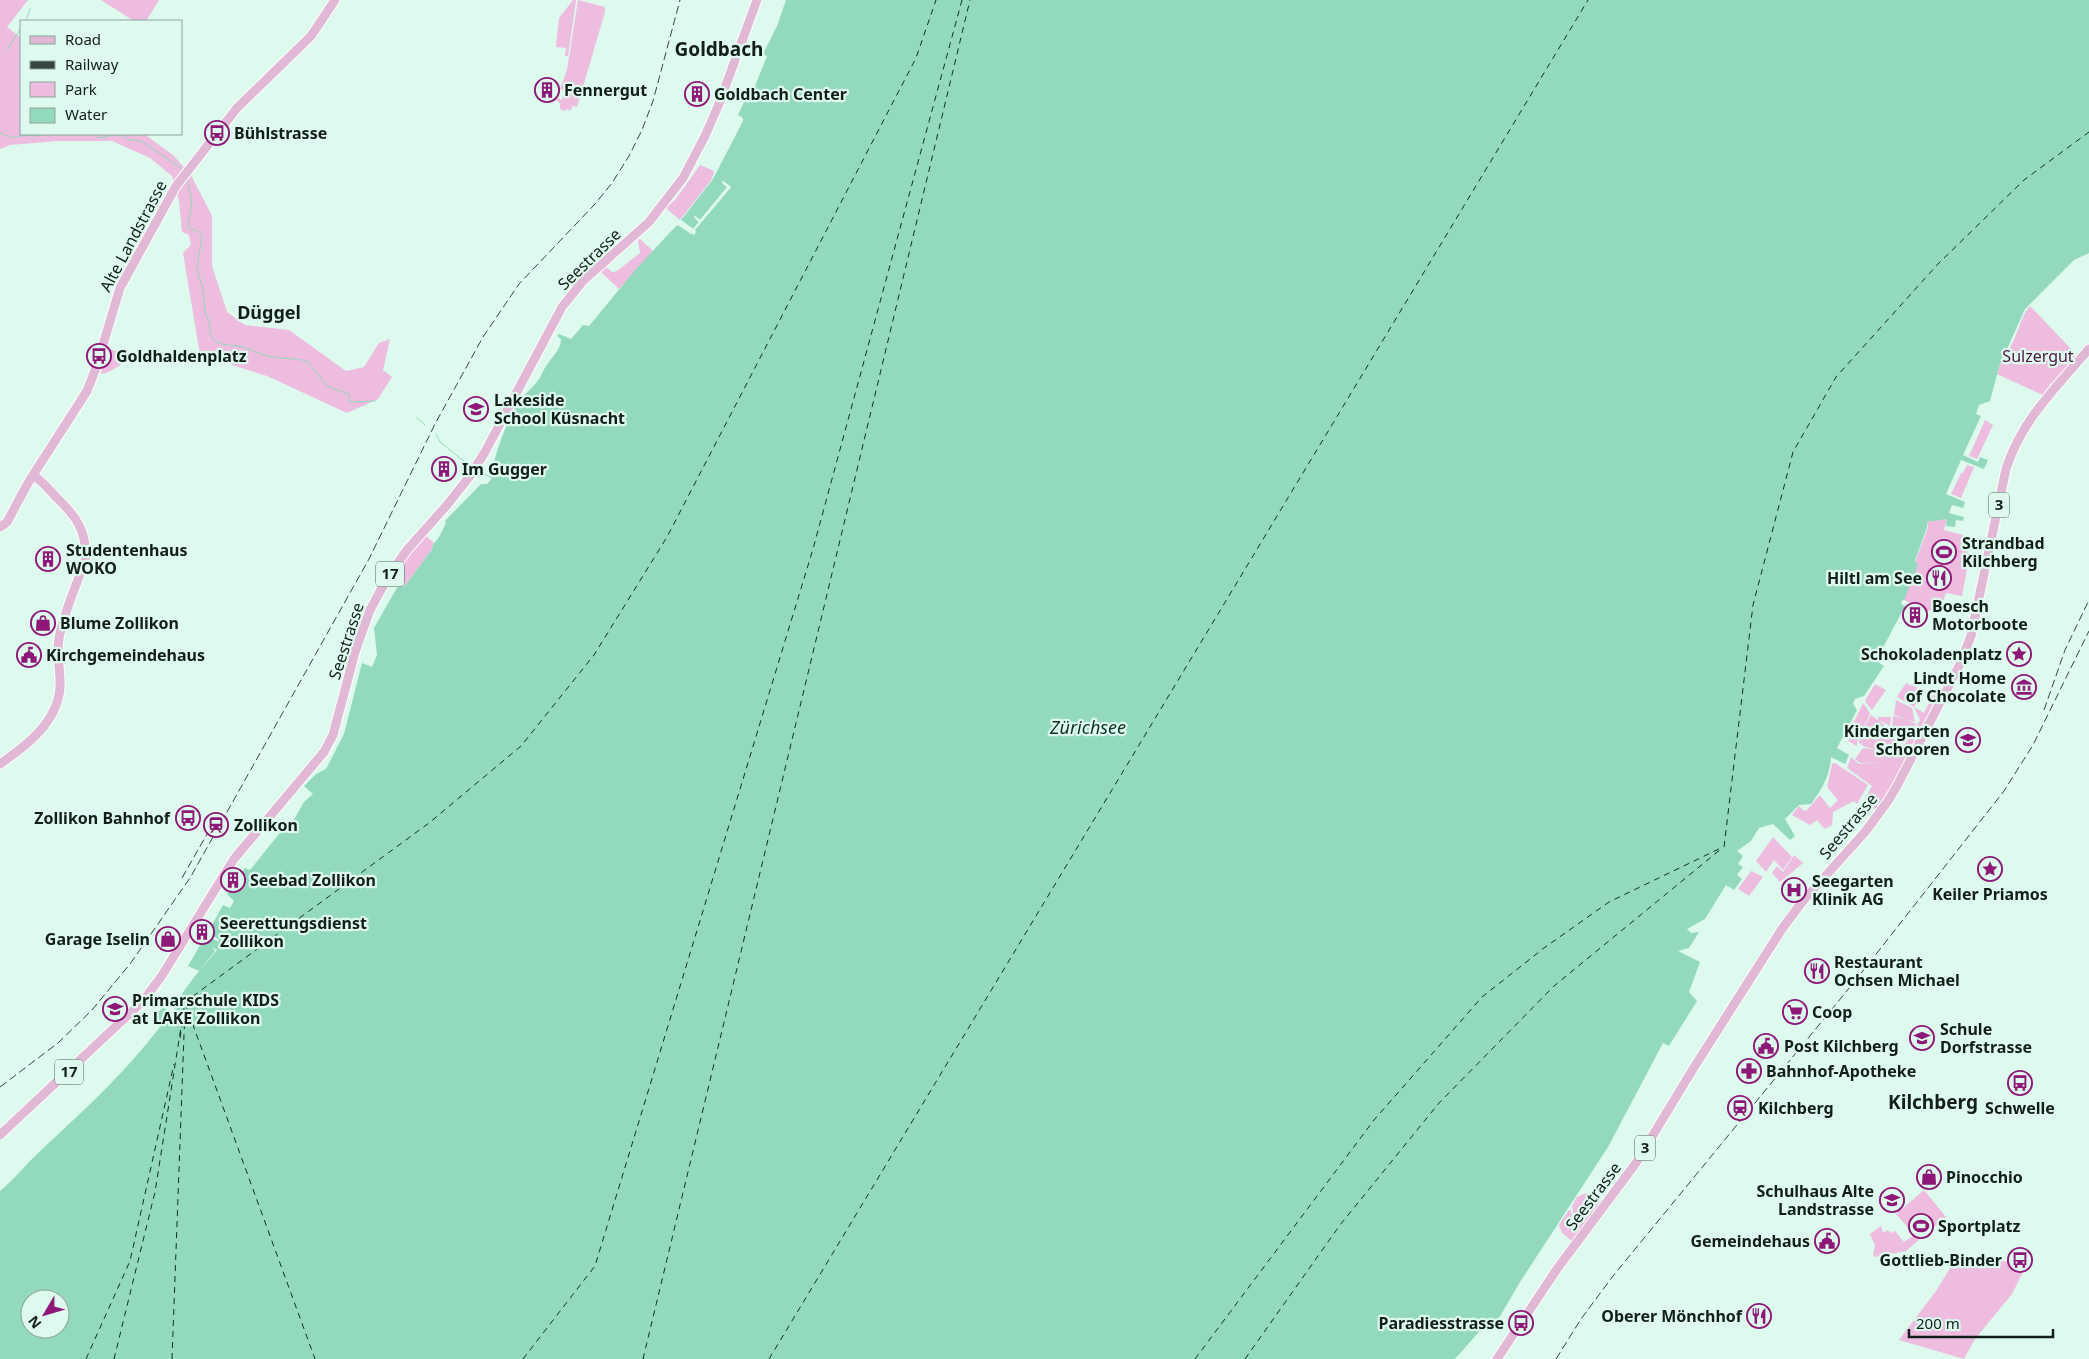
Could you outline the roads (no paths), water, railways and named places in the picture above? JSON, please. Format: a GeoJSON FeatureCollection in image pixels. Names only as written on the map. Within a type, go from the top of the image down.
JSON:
{"type":"FeatureCollection","features":[{"type":"Feature","properties":{"kind":"main road","name":"Alte Landstrasse"},"geometry":{"type":"LineString","coordinates":[[0,527],[9,518],[33,475],[87,390],[96,368],[120,288],[169,198],[237,108],[311,36],[335,0]]}},
{"type":"Feature","properties":{"kind":"main road","name":"Seestrasse"},"geometry":{"type":"LineString","coordinates":[[0,1135],[142,1001],[161,978],[234,859],[324,752],[333,735],[355,652],[370,610],[389,575],[407,550],[470,476],[485,452],[554,319],[566,301],[583,282],[649,222],[683,178],[705,136],[757,0]]}},
{"type":"Feature","properties":{"kind":"main road","name":"Seestrasse"},"geometry":{"type":"LineString","coordinates":[[1497,1359],[1557,1269],[1636,1164],[1693,1069],[1782,929],[1802,902],[1865,832],[1888,801],[1952,680],[1971,636],[2011,454],[2025,426],[2085,360],[2089,349]]}},
{"type":"Feature","properties":{"kind":"main road"},"geometry":{"type":"LineString","coordinates":[[0,764],[32,740],[48,721],[56,706],[60,688],[59,639],[85,561],[86,550],[83,532],[77,519],[33,475]]}},
{"type":"Feature","properties":{"kind":"water","name":"Zürichsee"},"geometry":{"type":"Polygon","coordinates":[[[786,0],[2089,0],[2089,253],[2074,260],[2025,309],[1999,367],[1990,401],[1979,405],[1976,414],[1981,416],[1963,455],[1978,462],[1980,457],[1988,460],[1984,469],[1961,460],[1946,494],[1965,502],[1963,508],[1952,505],[1949,513],[1964,517],[1963,521],[1956,520],[1955,527],[1946,526],[1947,519],[1927,522],[1915,561],[1918,565],[1904,600],[1901,601],[1902,605],[1905,606],[1876,661],[1884,666],[1864,696],[1855,699],[1853,704],[1857,710],[1837,748],[1849,755],[1845,764],[1831,757],[1825,782],[1811,804],[1799,805],[1785,819],[1795,836],[1790,840],[1773,824],[1759,828],[1751,841],[1737,851],[1743,856],[1738,864],[1743,867],[1737,875],[1742,879],[1734,890],[1726,885],[1705,919],[1687,929],[1691,933],[1699,932],[1689,948],[1678,951],[1700,962],[1689,992],[1697,1001],[1669,1046],[1663,1043],[1608,1147],[1520,1282],[1492,1330],[1485,1325],[1455,1359],[0,1359],[0,1191],[102,1093],[132,1061],[160,1027],[152,1019],[163,1007],[170,1012],[166,1018],[168,1019],[177,1003],[182,1006],[186,1001],[181,996],[199,971],[188,966],[206,935],[219,942],[212,935],[215,929],[212,925],[223,905],[230,908],[234,901],[227,894],[245,868],[250,870],[283,829],[287,832],[304,802],[313,794],[304,786],[316,774],[326,769],[344,734],[362,663],[372,667],[377,655],[374,628],[399,584],[404,587],[433,548],[432,546],[446,523],[445,521],[481,484],[487,484],[492,478],[498,449],[507,425],[521,399],[539,380],[557,351],[561,339],[557,336],[559,334],[571,339],[583,325],[589,326],[636,269],[676,226],[678,225],[691,234],[731,187],[723,181],[722,183],[728,187],[700,220],[694,217],[699,222],[693,229],[681,220],[713,179],[743,121],[743,118],[738,115],[745,100],[748,101],[747,106],[767,56],[763,54],[777,26],[786,0]],[[212,947],[215,951],[199,971],[217,950],[212,947]]]}},
{"type":"Feature","properties":{"kind":"waterway"},"geometry":{"type":"LineString","coordinates":[[26,20],[30,9]]}},
{"type":"Feature","properties":{"kind":"waterway"},"geometry":{"type":"LineString","coordinates":[[7,50],[20,30]]}},
{"type":"Feature","properties":{"kind":"waterway"},"geometry":{"type":"LineString","coordinates":[[0,133],[13,138],[44,135]]}},
{"type":"Feature","properties":{"kind":"waterway"},"geometry":{"type":"LineString","coordinates":[[97,135],[99,138],[111,135]]}},
{"type":"Feature","properties":{"kind":"waterway"},"geometry":{"type":"LineString","coordinates":[[111,135],[119,135]]}},
{"type":"Feature","properties":{"kind":"waterway"},"geometry":{"type":"LineString","coordinates":[[119,135],[129,140],[141,141],[183,171]]}},
{"type":"Feature","properties":{"kind":"waterway"},"geometry":{"type":"LineString","coordinates":[[187,179],[192,204],[188,223],[190,229],[198,231],[202,236],[197,268],[203,290],[205,313],[213,339],[222,344],[242,347],[269,356],[307,361],[328,387],[349,394],[350,402],[376,401]]}},
{"type":"Feature","properties":{"kind":"waterway"},"geometry":{"type":"LineString","coordinates":[[416,417],[425,425]]}},
{"type":"Feature","properties":{"kind":"waterway"},"geometry":{"type":"LineString","coordinates":[[436,434],[440,442],[470,466]]}},
{"type":"Feature","properties":{"kind":"waterway"},"geometry":{"type":"LineString","coordinates":[[479,471],[492,478]]}},
{"type":"Feature","properties":{"kind":"railway"},"geometry":{"type":"LineString","coordinates":[[0,1087],[58,1043],[92,1010],[130,964],[190,878],[369,559],[435,424],[483,337],[519,284],[595,204],[612,183],[629,156],[642,130],[653,101],[680,0]]}},
{"type":"Feature","properties":{"kind":"railway"},"geometry":{"type":"LineString","coordinates":[[2044,710],[2065,650],[2089,600]]}},
{"type":"Feature","properties":{"kind":"railway"},"geometry":{"type":"LineString","coordinates":[[1556,1359],[1581,1319],[1613,1276],[1855,981],[2004,791],[2033,745],[2089,631]]}},
{"type":"Feature","properties":{"kind":"railway"},"geometry":{"type":"LineString","coordinates":[[182,878],[219,813]]}},
{"type":"Feature","properties":{"kind":"place","name":"Fennergut"},"geometry":{"type":"Point","coordinates":[547,90]}},
{"type":"Feature","properties":{"kind":"place","name":"Goldbach Center"},"geometry":{"type":"Point","coordinates":[697,94]}},
{"type":"Feature","properties":{"kind":"place","name":"Bühlstrasse"},"geometry":{"type":"Point","coordinates":[217,133]}},
{"type":"Feature","properties":{"kind":"place","name":"Goldhaldenplatz"},"geometry":{"type":"Point","coordinates":[99,356]}},
{"type":"Feature","properties":{"kind":"place","name":"Lakeside School Küsnacht"},"geometry":{"type":"Point","coordinates":[476,409]}},
{"type":"Feature","properties":{"kind":"place","name":"Im Gugger"},"geometry":{"type":"Point","coordinates":[444,469]}},
{"type":"Feature","properties":{"kind":"place","name":"Strandbad Kilchberg"},"geometry":{"type":"Point","coordinates":[1944,552]}},
{"type":"Feature","properties":{"kind":"place","name":"Studentenhaus WOKO"},"geometry":{"type":"Point","coordinates":[48,559]}},
{"type":"Feature","properties":{"kind":"place","name":"Hiltl am See"},"geometry":{"type":"Point","coordinates":[1939,578]}},
{"type":"Feature","properties":{"kind":"place","name":"Boesch Motorboote"},"geometry":{"type":"Point","coordinates":[1915,615]}},
{"type":"Feature","properties":{"kind":"place","name":"Blume Zollikon"},"geometry":{"type":"Point","coordinates":[43,623]}},
{"type":"Feature","properties":{"kind":"place","name":"Schokoladenplatz"},"geometry":{"type":"Point","coordinates":[2019,654]}},
{"type":"Feature","properties":{"kind":"place","name":"Kirchgemeindehaus"},"geometry":{"type":"Point","coordinates":[29,655]}},
{"type":"Feature","properties":{"kind":"place","name":"Lindt Home of Chocolate"},"geometry":{"type":"Point","coordinates":[2024,687]}},
{"type":"Feature","properties":{"kind":"place","name":"Kindergarten Schooren"},"geometry":{"type":"Point","coordinates":[1968,740]}},
{"type":"Feature","properties":{"kind":"place","name":"Zollikon Bahnhof"},"geometry":{"type":"Point","coordinates":[188,818]}},
{"type":"Feature","properties":{"kind":"place","name":"Zollikon"},"geometry":{"type":"Point","coordinates":[216,825]}},
{"type":"Feature","properties":{"kind":"place","name":"Keiler Priamos"},"geometry":{"type":"Point","coordinates":[1990,869]}},
{"type":"Feature","properties":{"kind":"place","name":"Seebad Zollikon"},"geometry":{"type":"Point","coordinates":[233,880]}},
{"type":"Feature","properties":{"kind":"place","name":"Seegarten Klinik AG"},"geometry":{"type":"Point","coordinates":[1794,890]}},
{"type":"Feature","properties":{"kind":"place","name":"Seerettungsdienst Zollikon"},"geometry":{"type":"Point","coordinates":[202,932]}},
{"type":"Feature","properties":{"kind":"place","name":"Garage Iselin"},"geometry":{"type":"Point","coordinates":[168,939]}},
{"type":"Feature","properties":{"kind":"place","name":"Restaurant Ochsen Michael"},"geometry":{"type":"Point","coordinates":[1817,971]}},
{"type":"Feature","properties":{"kind":"place","name":"Primarschule KIDS at LAKE Zollikon"},"geometry":{"type":"Point","coordinates":[115,1009]}},
{"type":"Feature","properties":{"kind":"place","name":"Coop"},"geometry":{"type":"Point","coordinates":[1795,1012]}},
{"type":"Feature","properties":{"kind":"place","name":"Schule Dorfstrasse"},"geometry":{"type":"Point","coordinates":[1922,1038]}},
{"type":"Feature","properties":{"kind":"place","name":"Post Kilchberg"},"geometry":{"type":"Point","coordinates":[1766,1046]}},
{"type":"Feature","properties":{"kind":"place","name":"Bahnhof-Apotheke"},"geometry":{"type":"Point","coordinates":[1749,1071]}},
{"type":"Feature","properties":{"kind":"place","name":"Schwelle"},"geometry":{"type":"Point","coordinates":[2020,1083]}},
{"type":"Feature","properties":{"kind":"place","name":"Kilchberg"},"geometry":{"type":"Point","coordinates":[1740,1108]}},
{"type":"Feature","properties":{"kind":"place","name":"Pinocchio"},"geometry":{"type":"Point","coordinates":[1929,1177]}},
{"type":"Feature","properties":{"kind":"place","name":"Schulhaus Alte Landstrasse"},"geometry":{"type":"Point","coordinates":[1892,1200]}},
{"type":"Feature","properties":{"kind":"place","name":"Sportplatz"},"geometry":{"type":"Point","coordinates":[1921,1226]}},
{"type":"Feature","properties":{"kind":"place","name":"Gemeindehaus"},"geometry":{"type":"Point","coordinates":[1827,1241]}},
{"type":"Feature","properties":{"kind":"place","name":"Gottlieb-Binder"},"geometry":{"type":"Point","coordinates":[2020,1260]}},
{"type":"Feature","properties":{"kind":"place","name":"Oberer Mönchhof"},"geometry":{"type":"Point","coordinates":[1759,1316]}},
{"type":"Feature","properties":{"kind":"place","name":"Paradiesstrasse"},"geometry":{"type":"Point","coordinates":[1521,1323]}},
{"type":"Feature","properties":{"kind":"district","name":"Goldbach"},"geometry":{"type":"Point","coordinates":[719,49]}},
{"type":"Feature","properties":{"kind":"district","name":"Düggel"},"geometry":{"type":"Point","coordinates":[269,313]}},
{"type":"Feature","properties":{"kind":"district","name":"Kilchberg"},"geometry":{"type":"Point","coordinates":[1933,1102]}},
{"type":"Feature","properties":{"kind":"park label","name":"Sulzergut"},"geometry":{"type":"Point","coordinates":[2038,356]}}]}
